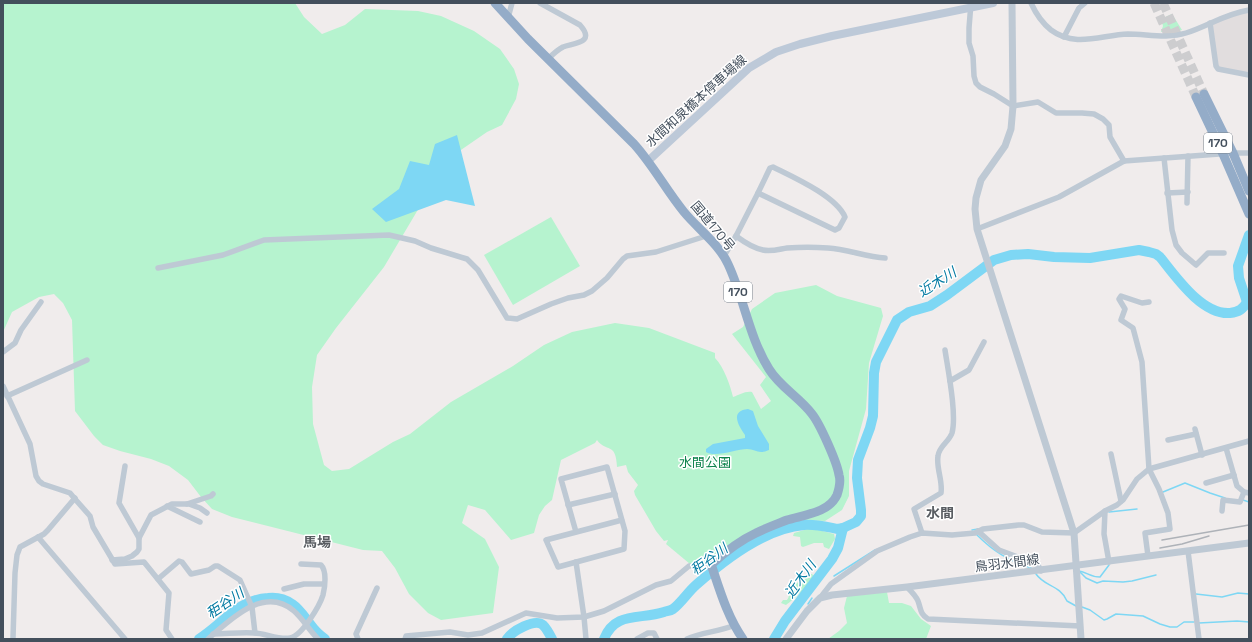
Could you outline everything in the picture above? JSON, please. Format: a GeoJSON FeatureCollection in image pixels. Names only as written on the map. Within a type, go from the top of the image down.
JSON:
{"type":"FeatureCollection","features":[{"type":"Feature","properties":{"kind":"highway","name":"国道170号"},"geometry":{"type":"LineString","coordinates":[[495,3],[548,59],[630,140],[648,161],[681,208],[724,256],[732,272],[765,362],[773,376],[812,414],[834,458],[840,482],[836,497],[827,506],[821,510],[788,520],[755,533],[729,550],[712,566]]}},
{"type":"Feature","properties":{"kind":"highway","name":"170"},"geometry":{"type":"LineString","coordinates":[[1245,189],[1223,154],[1200,95],[1233,153],[1245,189],[1249,214]]}},
{"type":"Feature","properties":{"kind":"highway"},"geometry":{"type":"LineString","coordinates":[[712,566],[735,625],[743,639]]}},
{"type":"Feature","properties":{"kind":"main road","name":"水間和泉橋本停車場線"},"geometry":{"type":"LineString","coordinates":[[648,161],[749,68],[769,55],[800,44],[971,5],[993,3]]}},
{"type":"Feature","properties":{"kind":"street"},"geometry":{"type":"LineString","coordinates":[[508,18],[512,3]]}},
{"type":"Feature","properties":{"kind":"street"},"geometry":{"type":"LineString","coordinates":[[540,3],[580,25],[585,34],[583,41],[556,51],[548,59]]}},
{"type":"Feature","properties":{"kind":"street"},"geometry":{"type":"LineString","coordinates":[[1012,3],[1013,120],[1005,146],[981,180],[975,209],[977,229],[1074,533],[1081,639]]}},
{"type":"Feature","properties":{"kind":"street"},"geometry":{"type":"LineString","coordinates":[[1031,3],[1036,15],[1045,25],[1057,34],[1071,39],[1082,40],[1123,34],[1170,36],[1184,34],[1233,13],[1249,10]]}},
{"type":"Feature","properties":{"kind":"street"},"geometry":{"type":"LineString","coordinates":[[1064,37],[1079,8],[1085,3]]}},
{"type":"Feature","properties":{"kind":"street"},"geometry":{"type":"LineString","coordinates":[[971,5],[969,43],[973,56],[974,76],[976,83],[980,87],[1013,106],[1038,102],[1056,113],[1082,113],[1094,114],[1098,116],[1108,125],[1110,137],[1124,161]]}},
{"type":"Feature","properties":{"kind":"street"},"geometry":{"type":"LineString","coordinates":[[1210,23],[1216,66],[1218,69],[1249,76]]}},
{"type":"Feature","properties":{"kind":"street"},"geometry":{"type":"LineString","coordinates":[[977,229],[1059,197],[1124,161],[1249,153]]}},
{"type":"Feature","properties":{"kind":"street"},"geometry":{"type":"LineString","coordinates":[[1187,203],[1188,156]]}},
{"type":"Feature","properties":{"kind":"street"},"geometry":{"type":"LineString","coordinates":[[1164,158],[1172,230],[1176,245],[1182,253],[1196,265],[1208,253],[1224,253]]}},
{"type":"Feature","properties":{"kind":"street"},"geometry":{"type":"LineString","coordinates":[[724,256],[736,236],[770,168],[773,167],[815,190],[837,205],[845,217],[839,228],[835,230],[758,193]]}},
{"type":"Feature","properties":{"kind":"street"},"geometry":{"type":"LineString","coordinates":[[1168,193],[1188,192]]}},
{"type":"Feature","properties":{"kind":"street"},"geometry":{"type":"LineString","coordinates":[[158,268],[223,255],[264,240],[389,235],[416,242],[467,259],[478,270],[507,318],[517,319],[551,304],[568,298],[584,295],[592,291],[607,278],[627,256],[656,252],[706,236]]}},
{"type":"Feature","properties":{"kind":"street"},"geometry":{"type":"LineString","coordinates":[[736,236],[747,244],[768,251],[794,248],[829,248],[875,258],[885,258]]}},
{"type":"Feature","properties":{"kind":"street"},"geometry":{"type":"LineString","coordinates":[[1148,556],[1145,533],[1170,529],[1168,513],[1159,489],[1149,469],[1142,362],[1133,328],[1121,320],[1125,309],[1119,299],[1121,296],[1142,303],[1149,302]]}},
{"type":"Feature","properties":{"kind":"street"},"geometry":{"type":"LineString","coordinates":[[3,352],[16,343],[21,330],[40,302]]}},
{"type":"Feature","properties":{"kind":"street"},"geometry":{"type":"LineString","coordinates":[[950,380],[969,370],[984,342]]}},
{"type":"Feature","properties":{"kind":"street"},"geometry":{"type":"LineString","coordinates":[[922,533],[914,509],[941,493],[937,458],[938,452],[949,440],[954,419],[945,350]]}},
{"type":"Feature","properties":{"kind":"street"},"geometry":{"type":"LineString","coordinates":[[7,396],[87,360]]}},
{"type":"Feature","properties":{"kind":"street"},"geometry":{"type":"LineString","coordinates":[[3,386],[30,444],[36,476],[39,481],[70,493],[75,498],[90,516],[93,527],[115,564],[144,562],[169,592],[166,630],[172,639]]}},
{"type":"Feature","properties":{"kind":"street"},"geometry":{"type":"LineString","coordinates":[[1168,440],[1195,431],[1202,455]]}},
{"type":"Feature","properties":{"kind":"street"},"geometry":{"type":"LineString","coordinates":[[786,639],[798,622],[831,584],[877,550],[922,533],[952,535],[975,533],[983,529],[1024,525],[1042,532],[1074,533],[1121,501],[1128,494],[1137,479],[1149,469],[1249,441]]}},
{"type":"Feature","properties":{"kind":"street"},"geometry":{"type":"LineString","coordinates":[[1222,511],[1223,500],[1240,502],[1247,493],[1237,486],[1226,448]]}},
{"type":"Feature","properties":{"kind":"street"},"geometry":{"type":"LineString","coordinates":[[1111,454],[1121,501]]}},
{"type":"Feature","properties":{"kind":"street"},"geometry":{"type":"LineString","coordinates":[[124,466],[119,503],[139,538]]}},
{"type":"Feature","properties":{"kind":"street"},"geometry":{"type":"LineString","coordinates":[[576,532],[561,479],[607,467],[625,530],[624,549],[558,567],[546,540],[622,520]]}},
{"type":"Feature","properties":{"kind":"street"},"geometry":{"type":"LineString","coordinates":[[1206,483],[1234,475]]}},
{"type":"Feature","properties":{"kind":"street"},"geometry":{"type":"LineString","coordinates":[[185,504],[211,496],[213,494]]}},
{"type":"Feature","properties":{"kind":"street"},"geometry":{"type":"LineString","coordinates":[[568,505],[614,494]]}},
{"type":"Feature","properties":{"kind":"street"},"geometry":{"type":"LineString","coordinates":[[13,638],[15,573],[17,555],[20,547],[48,530],[75,498]]}},
{"type":"Feature","properties":{"kind":"street"},"geometry":{"type":"LineString","coordinates":[[112,560],[125,559],[132,556],[139,549],[139,538],[151,514],[172,504],[185,504],[200,508],[206,513]]}},
{"type":"Feature","properties":{"kind":"street"},"geometry":{"type":"LineString","coordinates":[[167,506],[200,522]]}},
{"type":"Feature","properties":{"kind":"street"},"geometry":{"type":"LineString","coordinates":[[1105,511],[1104,534],[1109,562]]}},
{"type":"Feature","properties":{"kind":"street"},"geometry":{"type":"LineString","coordinates":[[978,531],[999,550],[1038,565],[1041,570]]}},
{"type":"Feature","properties":{"kind":"street"},"geometry":{"type":"LineString","coordinates":[[38,537],[125,639]]}},
{"type":"Feature","properties":{"kind":"street","name":"鳥羽水間線"},"geometry":{"type":"LineString","coordinates":[[820,598],[832,595],[1077,566],[1249,543]]}},
{"type":"Feature","properties":{"kind":"street"},"geometry":{"type":"LineString","coordinates":[[1188,551],[1199,639]]}},
{"type":"Feature","properties":{"kind":"street"},"geometry":{"type":"LineString","coordinates":[[158,579],[179,560],[190,574],[209,570],[215,566],[218,566],[240,580],[252,607],[255,633]]}},
{"type":"Feature","properties":{"kind":"street"},"geometry":{"type":"LineString","coordinates":[[576,562],[586,639]]}},
{"type":"Feature","properties":{"kind":"street"},"geometry":{"type":"LineString","coordinates":[[213,634],[255,633],[291,638],[306,625],[311,618],[320,603],[324,590],[323,566],[301,564]]}},
{"type":"Feature","properties":{"kind":"street"},"geometry":{"type":"LineString","coordinates":[[405,639],[406,636],[450,632],[468,635],[482,633],[526,613],[557,618],[584,617],[604,611],[656,585],[672,581],[689,566],[712,566]]}},
{"type":"Feature","properties":{"kind":"street"},"geometry":{"type":"LineString","coordinates":[[284,589],[304,584],[324,584]]}},
{"type":"Feature","properties":{"kind":"street"},"geometry":{"type":"LineString","coordinates":[[907,587],[918,600],[923,615],[928,619],[1080,626]]}},
{"type":"Feature","properties":{"kind":"street"},"geometry":{"type":"LineString","coordinates":[[358,639],[356,634],[377,588]]}},
{"type":"Feature","properties":{"kind":"street"},"geometry":{"type":"LineString","coordinates":[[208,639],[238,614],[269,601],[282,603],[293,610],[318,639]]}},
{"type":"Feature","properties":{"kind":"street"},"geometry":{"type":"LineString","coordinates":[[687,639],[723,630],[735,625]]}},
{"type":"Feature","properties":{"kind":"street"},"geometry":{"type":"LineString","coordinates":[[637,639],[648,633],[654,633],[657,639]]}},
{"type":"Feature","properties":{"kind":"shaded area"},"geometry":{"type":"Polygon","coordinates":[[[1249,12],[1249,74],[1217,67],[1212,25],[1228,17],[1249,12]]]}},
{"type":"Feature","properties":{"kind":"green space","name":"水間公園"},"geometry":{"type":"Polygon","coordinates":[[[3,3],[295,3],[304,17],[322,34],[345,25],[365,9],[418,11],[441,16],[474,31],[500,49],[514,69],[519,84],[516,99],[502,125],[487,132],[458,152],[429,191],[384,267],[336,328],[317,355],[312,387],[313,424],[324,465],[332,471],[349,469],[393,442],[410,434],[451,402],[513,366],[544,345],[572,332],[615,323],[649,328],[715,353],[715,358],[724,371],[733,397],[752,392],[761,409],[771,401],[760,385],[766,377],[732,334],[743,327],[752,309],[775,293],[816,285],[837,296],[881,308],[883,316],[869,363],[866,409],[849,471],[849,496],[842,510],[825,521],[803,520],[765,534],[753,531],[708,563],[690,564],[666,544],[668,540],[664,541],[656,531],[635,495],[634,491],[638,485],[628,472],[626,465],[617,467],[613,450],[600,444],[597,440],[595,443],[561,460],[552,500],[545,506],[539,515],[534,533],[511,540],[485,510],[468,505],[462,523],[485,539],[499,567],[493,613],[441,620],[428,613],[409,594],[395,568],[382,551],[363,550],[232,517],[212,509],[188,480],[169,466],[151,459],[103,445],[94,436],[75,411],[72,320],[63,303],[54,294],[39,297],[12,312],[3,332],[3,3]]]}},
{"type":"Feature","properties":{"kind":"green space"},"geometry":{"type":"Polygon","coordinates":[[[1172,14],[1182,30],[1161,32],[1163,26],[1161,19],[1172,14]]]}},
{"type":"Feature","properties":{"kind":"green space"},"geometry":{"type":"Polygon","coordinates":[[[551,217],[580,266],[513,305],[484,255],[551,217]]]}},
{"type":"Feature","properties":{"kind":"green space"},"geometry":{"type":"Polygon","coordinates":[[[811,528],[834,534],[835,539],[829,549],[824,547],[823,543],[814,543],[803,547],[801,546],[800,537],[793,536],[794,533],[811,528]]]}},
{"type":"Feature","properties":{"kind":"green space"},"geometry":{"type":"Polygon","coordinates":[[[809,574],[814,576],[806,588],[786,605],[781,603],[783,600],[788,599],[789,594],[787,589],[791,581],[797,583],[809,574]]]}},
{"type":"Feature","properties":{"kind":"green space"},"geometry":{"type":"Polygon","coordinates":[[[887,592],[889,603],[902,603],[911,606],[921,619],[931,626],[926,639],[828,639],[847,623],[844,608],[847,596],[887,592]]]}},
{"type":"Feature","properties":{"kind":"water"},"geometry":{"type":"Polygon","coordinates":[[[457,135],[475,206],[446,200],[386,222],[372,209],[399,189],[410,161],[429,165],[435,144],[457,135]]]}},
{"type":"Feature","properties":{"kind":"water"},"geometry":{"type":"Polygon","coordinates":[[[748,409],[753,411],[758,426],[769,444],[769,450],[760,452],[750,449],[743,449],[720,454],[710,454],[706,452],[706,449],[713,444],[745,438],[745,435],[738,423],[737,416],[742,410],[748,409]]]}},
{"type":"Feature","properties":{"kind":"waterway","name":"近木川"},"geometry":{"type":"LineString","coordinates":[[604,639],[609,630],[621,620],[670,611],[679,604],[696,585],[732,556],[775,532],[790,527],[804,525],[838,529],[856,522],[861,516],[857,478],[858,460],[873,416],[874,373],[876,362],[897,320],[909,312],[930,306],[994,260],[1011,255],[1028,254],[1054,257],[1090,258],[1139,250],[1156,254],[1160,257],[1190,293],[1210,308],[1220,312],[1233,313],[1244,307],[1247,302],[1239,278],[1238,266],[1249,235]]}},
{"type":"Feature","properties":{"kind":"waterway"},"geometry":{"type":"LineString","coordinates":[[1163,492],[1185,483],[1225,498]]}},
{"type":"Feature","properties":{"kind":"waterway"},"geometry":{"type":"LineString","coordinates":[[1243,500],[1249,502]]}},
{"type":"Feature","properties":{"kind":"waterway"},"geometry":{"type":"LineString","coordinates":[[1109,512],[1137,509]]}},
{"type":"Feature","properties":{"kind":"waterway","name":"近木川"},"geometry":{"type":"LineString","coordinates":[[774,639],[785,621],[832,559],[838,548],[843,528]]}},
{"type":"Feature","properties":{"kind":"waterway"},"geometry":{"type":"LineString","coordinates":[[972,530],[978,529]]}},
{"type":"Feature","properties":{"kind":"waterway"},"geometry":{"type":"LineString","coordinates":[[977,535],[1002,555],[1031,568]]}},
{"type":"Feature","properties":{"kind":"waterway"},"geometry":{"type":"LineString","coordinates":[[834,576],[875,550]]}},
{"type":"Feature","properties":{"kind":"waterway"},"geometry":{"type":"LineString","coordinates":[[1079,571],[1100,577],[1109,565]]}},
{"type":"Feature","properties":{"kind":"waterway"},"geometry":{"type":"LineString","coordinates":[[1079,571],[1086,578],[1097,583],[1103,581],[1132,581],[1156,575]]}},
{"type":"Feature","properties":{"kind":"waterway"},"geometry":{"type":"LineString","coordinates":[[1036,574],[1060,592],[1067,601],[1076,606]]}},
{"type":"Feature","properties":{"kind":"waterway"},"geometry":{"type":"LineString","coordinates":[[1196,594],[1222,597],[1238,593],[1249,594]]}},
{"type":"Feature","properties":{"kind":"waterway","name":"秬谷川"},"geometry":{"type":"LineString","coordinates":[[199,639],[239,608],[257,600],[271,598],[278,598],[295,606],[316,632],[325,639]]}},
{"type":"Feature","properties":{"kind":"waterway"},"geometry":{"type":"LineString","coordinates":[[808,604],[812,598]]}},
{"type":"Feature","properties":{"kind":"waterway"},"geometry":{"type":"LineString","coordinates":[[1082,607],[1090,610],[1104,620],[1116,614],[1143,616],[1170,627],[1177,627],[1184,622],[1194,622]]}},
{"type":"Feature","properties":{"kind":"waterway"},"geometry":{"type":"LineString","coordinates":[[1199,623],[1237,621],[1249,622]]}},
{"type":"Feature","properties":{"kind":"waterway","name":"秬谷川"},"geometry":{"type":"LineString","coordinates":[[507,639],[518,629],[535,623],[543,625],[552,639]]}},
{"type":"Feature","properties":{"kind":"tunnel"},"geometry":{"type":"LineString","coordinates":[[1154,3],[1196,97]]}},
{"type":"Feature","properties":{"kind":"tunnel"},"geometry":{"type":"LineString","coordinates":[[1163,3],[1204,94]]}},
{"type":"Feature","properties":{"kind":"railway"},"geometry":{"type":"LineString","coordinates":[[1162,540],[1249,525]]}},
{"type":"Feature","properties":{"kind":"railway"},"geometry":{"type":"LineString","coordinates":[[1160,548],[1182,544],[1209,536]]}},
{"type":"Feature","properties":{"kind":"district","name":"水間"},"geometry":{"type":"Point","coordinates":[940,513]}},
{"type":"Feature","properties":{"kind":"district","name":"馬場"},"geometry":{"type":"Point","coordinates":[317,542]}}]}
